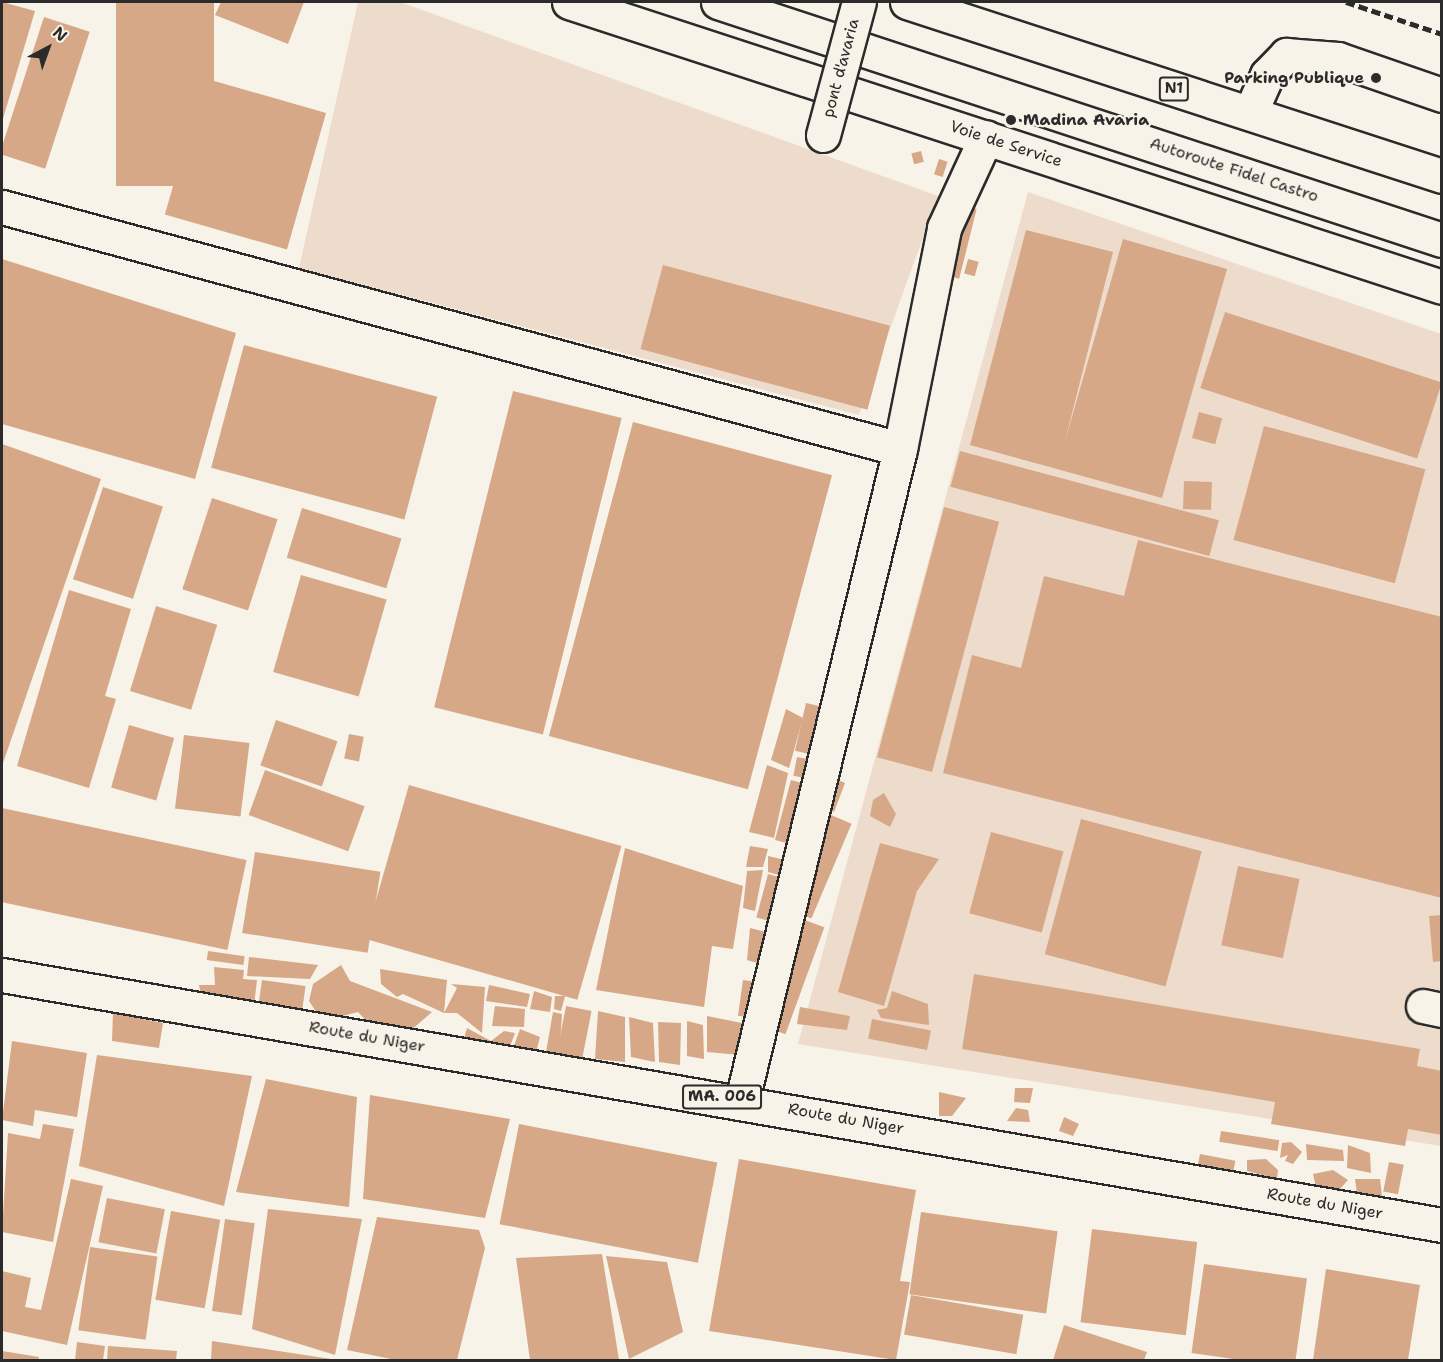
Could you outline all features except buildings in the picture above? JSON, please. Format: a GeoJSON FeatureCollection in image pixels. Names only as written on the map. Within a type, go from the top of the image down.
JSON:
{"type":"FeatureCollection","features":[{"type":"Feature","properties":{"kind":"main road","name":"Voie de Service"},"geometry":{"type":"LineString","coordinates":[[569,2],[1442,287]]}},
{"type":"Feature","properties":{"kind":"main road","name":"Autoroute Fidel Castro"},"geometry":{"type":"LineString","coordinates":[[718,2],[1442,240]]}},
{"type":"Feature","properties":{"kind":"main road","name":"pont d'avaria"},"geometry":{"type":"LineString","coordinates":[[823,135],[859,2]]}},
{"type":"Feature","properties":{"kind":"main road","name":"N1"},"geometry":{"type":"LineString","coordinates":[[908,2],[1442,176]]}},
{"type":"Feature","properties":{"kind":"main road"},"geometry":{"type":"LineString","coordinates":[[1250,114],[1267,75],[1287,55],[1338,59],[1442,95]]}},
{"type":"Feature","properties":{"kind":"main road"},"geometry":{"type":"LineString","coordinates":[[742,1100],[900,449],[944,228],[986,137]]}},
{"type":"Feature","properties":{"kind":"main road"},"geometry":{"type":"LineString","coordinates":[[2,207],[900,449]]}},
{"type":"Feature","properties":{"kind":"main road"},"geometry":{"type":"LineString","coordinates":[[1334,250],[1346,207]]}},
{"type":"Feature","properties":{"kind":"main road","name":"Route du Niger"},"geometry":{"type":"LineString","coordinates":[[2,975],[742,1100],[1442,1225]]}},
{"type":"Feature","properties":{"kind":"shaded area"},"geometry":{"type":"Polygon","coordinates":[[[358,2],[400,2],[938,196],[859,415],[299,268],[358,2]]]}},
{"type":"Feature","properties":{"kind":"shaded area"},"geometry":{"type":"Polygon","coordinates":[[[1028,192],[1441,334],[1441,1146],[798,1044],[1028,192]]]}},
{"type":"Feature","properties":{"kind":"railway"},"geometry":{"type":"LineString","coordinates":[[1346,2],[1442,34]]}},
{"type":"Feature","properties":{"kind":"place","name":"Parking Publique"},"geometry":{"type":"Point","coordinates":[1376,78]}},
{"type":"Feature","properties":{"kind":"place","name":"Madina Avaria"},"geometry":{"type":"Point","coordinates":[1011,120]}}]}
